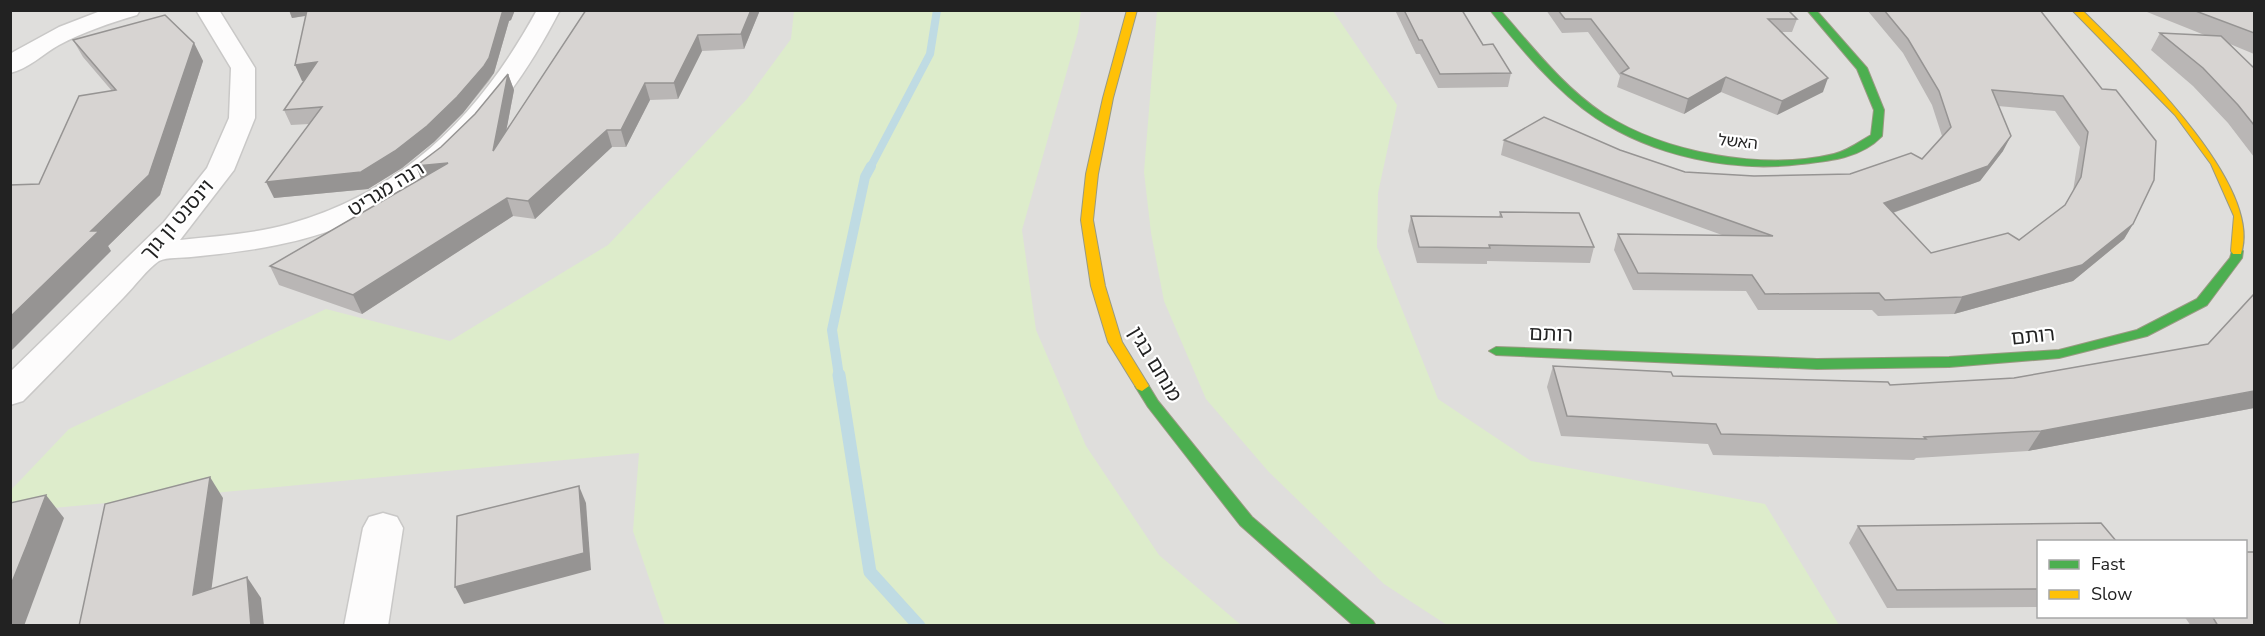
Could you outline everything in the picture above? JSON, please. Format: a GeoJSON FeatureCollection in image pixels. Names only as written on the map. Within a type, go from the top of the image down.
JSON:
{"type":"FeatureCollection","features":[{"type":"Feature","properties":{"kind":"street"},"geometry":{"type":"LineString","coordinates":[[10,66],[60,35],[129,10]]}},
{"type":"Feature","properties":{"kind":"street","name":"וינסנט ון גוך"},"geometry":{"type":"LineString","coordinates":[[10,393],[175,228],[220,170],[242,118],[243,68],[207,10]]}},
{"type":"Feature","properties":{"kind":"street","name":"רנה מגריט"},"geometry":{"type":"LineString","coordinates":[[152,252],[293,233],[354,212],[411,179],[468,129],[508,81],[549,10]]}},
{"type":"Feature","properties":{"kind":"street","name":"מנחם בגין"},"geometry":{"type":"LineString","coordinates":[[1132,10],[1108,98],[1092,174],[1087,220],[1098,286],[1115,342],[1153,404],[1246,521],[1367,626]]}},
{"type":"Feature","properties":{"kind":"street","name":"האשל"},"geometry":{"type":"LineString","coordinates":[[1494,10],[1556,78],[1585,104],[1616,126],[1671,149],[1730,160],[1793,164],[1843,155],[1876,136],[1879,110],[1862,68],[1811,10]]}},
{"type":"Feature","properties":{"kind":"street","name":"רותם"},"geometry":{"type":"LineString","coordinates":[[1496,351],[1817,364],[1949,363],[2058,354],[2142,333],[2202,302],[2236,258],[2240,216],[2217,164],[2179,113],[2076,10]]}},
{"type":"Feature","properties":{"kind":"street"},"geometry":{"type":"LineString","coordinates":[[366,626],[383,528]]}},
{"type":"Feature","properties":{"kind":"shaded area"},"geometry":{"type":"Polygon","coordinates":[[[10,11],[2254,11],[2254,625],[11,625],[10,11]]]}},
{"type":"Feature","properties":{"kind":"green space"},"geometry":{"type":"Polygon","coordinates":[[[794,11],[1081,11],[1078,32],[1022,230],[1036,330],[1086,446],[1159,555],[1241,625],[665,625],[633,531],[639,453],[11,512],[10,491],[69,429],[326,309],[450,341],[608,245],[747,99],[791,39],[794,11]]]}},
{"type":"Feature","properties":{"kind":"green space"},"geometry":{"type":"Polygon","coordinates":[[[1157,11],[1333,11],[1397,105],[1378,193],[1377,247],[1438,399],[1531,461],[1765,504],[1839,625],[1447,625],[1384,584],[1268,471],[1206,399],[1164,301],[1151,233],[1144,172],[1157,11]]]}},
{"type":"Feature","properties":{"kind":"building"},"geometry":{"type":"Polygon","coordinates":[[[307,10],[503,10],[489,58],[484,66],[427,126],[395,151],[361,172],[266,182],[322,107],[284,110],[317,62],[295,65],[307,10]]]}},
{"type":"Feature","properties":{"kind":"building"},"geometry":{"type":"Polygon","coordinates":[[[586,10],[751,10],[741,34],[698,35],[674,83],[645,83],[621,130],[607,130],[528,201],[507,198],[353,295],[270,266],[448,163],[416,166],[441,147],[475,114],[508,74],[493,151],[586,10]]]}},
{"type":"Feature","properties":{"kind":"building"},"geometry":{"type":"Polygon","coordinates":[[[1404,10],[1462,10],[1483,45],[1493,44],[1511,73],[1440,74],[1404,10]]]}},
{"type":"Feature","properties":{"kind":"building"},"geometry":{"type":"Polygon","coordinates":[[[1558,10],[1788,10],[1797,19],[1768,19],[1828,78],[1782,101],[1726,77],[1688,99],[1621,73],[1629,68],[1591,19],[1565,19],[1558,10]]]}},
{"type":"Feature","properties":{"kind":"building"},"geometry":{"type":"Polygon","coordinates":[[[1884,10],[2040,10],[2102,89],[2116,90],[2156,141],[2154,180],[2133,224],[2082,265],[1962,297],[1885,300],[1879,293],[1765,294],[1752,275],[1638,273],[1618,234],[1773,236],[1504,140],[1544,117],[1620,150],[1685,172],[1754,176],[1850,174],[1911,153],[1922,159],[1951,127],[1939,91],[1908,39],[1884,10]],[[1992,90],[2011,136],[1988,166],[1884,203],[1931,253],[2008,233],[2019,240],[2065,205],[2081,177],[2088,132],[2063,96],[1992,90]]]}},
{"type":"Feature","properties":{"kind":"building"},"geometry":{"type":"Polygon","coordinates":[[[2193,10],[2254,10],[2254,33],[2193,10]]]}},
{"type":"Feature","properties":{"kind":"building"},"geometry":{"type":"Polygon","coordinates":[[[165,15],[194,43],[149,175],[91,231],[99,231],[10,317],[10,185],[39,184],[79,96],[116,90],[73,40],[165,15]]]}},
{"type":"Feature","properties":{"kind":"building"},"geometry":{"type":"Polygon","coordinates":[[[2160,33],[2221,36],[2254,68],[2254,125],[2203,68],[2160,33]]]}},
{"type":"Feature","properties":{"kind":"building"},"geometry":{"type":"Polygon","coordinates":[[[1500,212],[1579,213],[1594,247],[1489,245],[1490,248],[1419,247],[1411,216],[1502,217],[1500,212]]]}},
{"type":"Feature","properties":{"kind":"building"},"geometry":{"type":"Polygon","coordinates":[[[2254,294],[2254,391],[2041,431],[1924,437],[1926,439],[1721,434],[1716,424],[1567,416],[1553,366],[1671,372],[1673,376],[1888,382],[1890,385],[2014,378],[2208,344],[2254,294]]]}},
{"type":"Feature","properties":{"kind":"building"},"geometry":{"type":"Polygon","coordinates":[[[210,477],[193,595],[247,577],[251,626],[79,626],[105,504],[210,477]]]}},
{"type":"Feature","properties":{"kind":"building"},"geometry":{"type":"Polygon","coordinates":[[[579,486],[584,553],[455,587],[457,516],[579,486]]]}},
{"type":"Feature","properties":{"kind":"building"},"geometry":{"type":"Polygon","coordinates":[[[46,495],[27,545],[10,587],[10,503],[46,495]]]}},
{"type":"Feature","properties":{"kind":"building"},"geometry":{"type":"Polygon","coordinates":[[[2101,523],[2115,540],[2037,540],[2037,589],[1897,590],[1858,526],[2101,523]]]}},
{"type":"Feature","properties":{"kind":"building"},"geometry":{"type":"Polygon","coordinates":[[[2247,552],[2254,552],[2254,626],[2218,626],[2213,618],[2247,618],[2247,552]]]}},
{"type":"Feature","properties":{"kind":"waterway"},"geometry":{"type":"LineString","coordinates":[[870,168],[930,54],[937,10]]}},
{"type":"Feature","properties":{"kind":"waterway"},"geometry":{"type":"LineString","coordinates":[[839,376],[832,330],[865,177],[871,166]]}},
{"type":"Feature","properties":{"kind":"waterway"},"geometry":{"type":"LineString","coordinates":[[839,375],[870,572],[919,626]]}},
{"type":"Feature","properties":{"kind":"traffic: fast"},"geometry":{"type":"LineString","coordinates":[[1494,10],[1566,88],[1582,103],[1617,126],[1640,137],[1689,153],[1740,162],[1766,163],[1838,156],[1876,136],[1879,110],[1862,68],[1811,10]]}},
{"type":"Feature","properties":{"kind":"traffic: fast"},"geometry":{"type":"LineString","coordinates":[[1496,351],[1817,364],[1949,362],[2059,354],[2142,333],[2202,302],[2236,258],[2237,251]]}},
{"type":"Feature","properties":{"kind":"traffic: fast"},"geometry":{"type":"LineString","coordinates":[[1142,386],[1153,404],[1246,521],[1367,626]]}},
{"type":"Feature","properties":{"kind":"traffic: slow"},"geometry":{"type":"LineString","coordinates":[[1132,10],[1108,98],[1092,174],[1087,220],[1098,286],[1115,342],[1142,386]]}},
{"type":"Feature","properties":{"kind":"traffic: slow"},"geometry":{"type":"LineString","coordinates":[[2076,10],[2179,113],[2217,164],[2240,216],[2237,251]]}}]}
